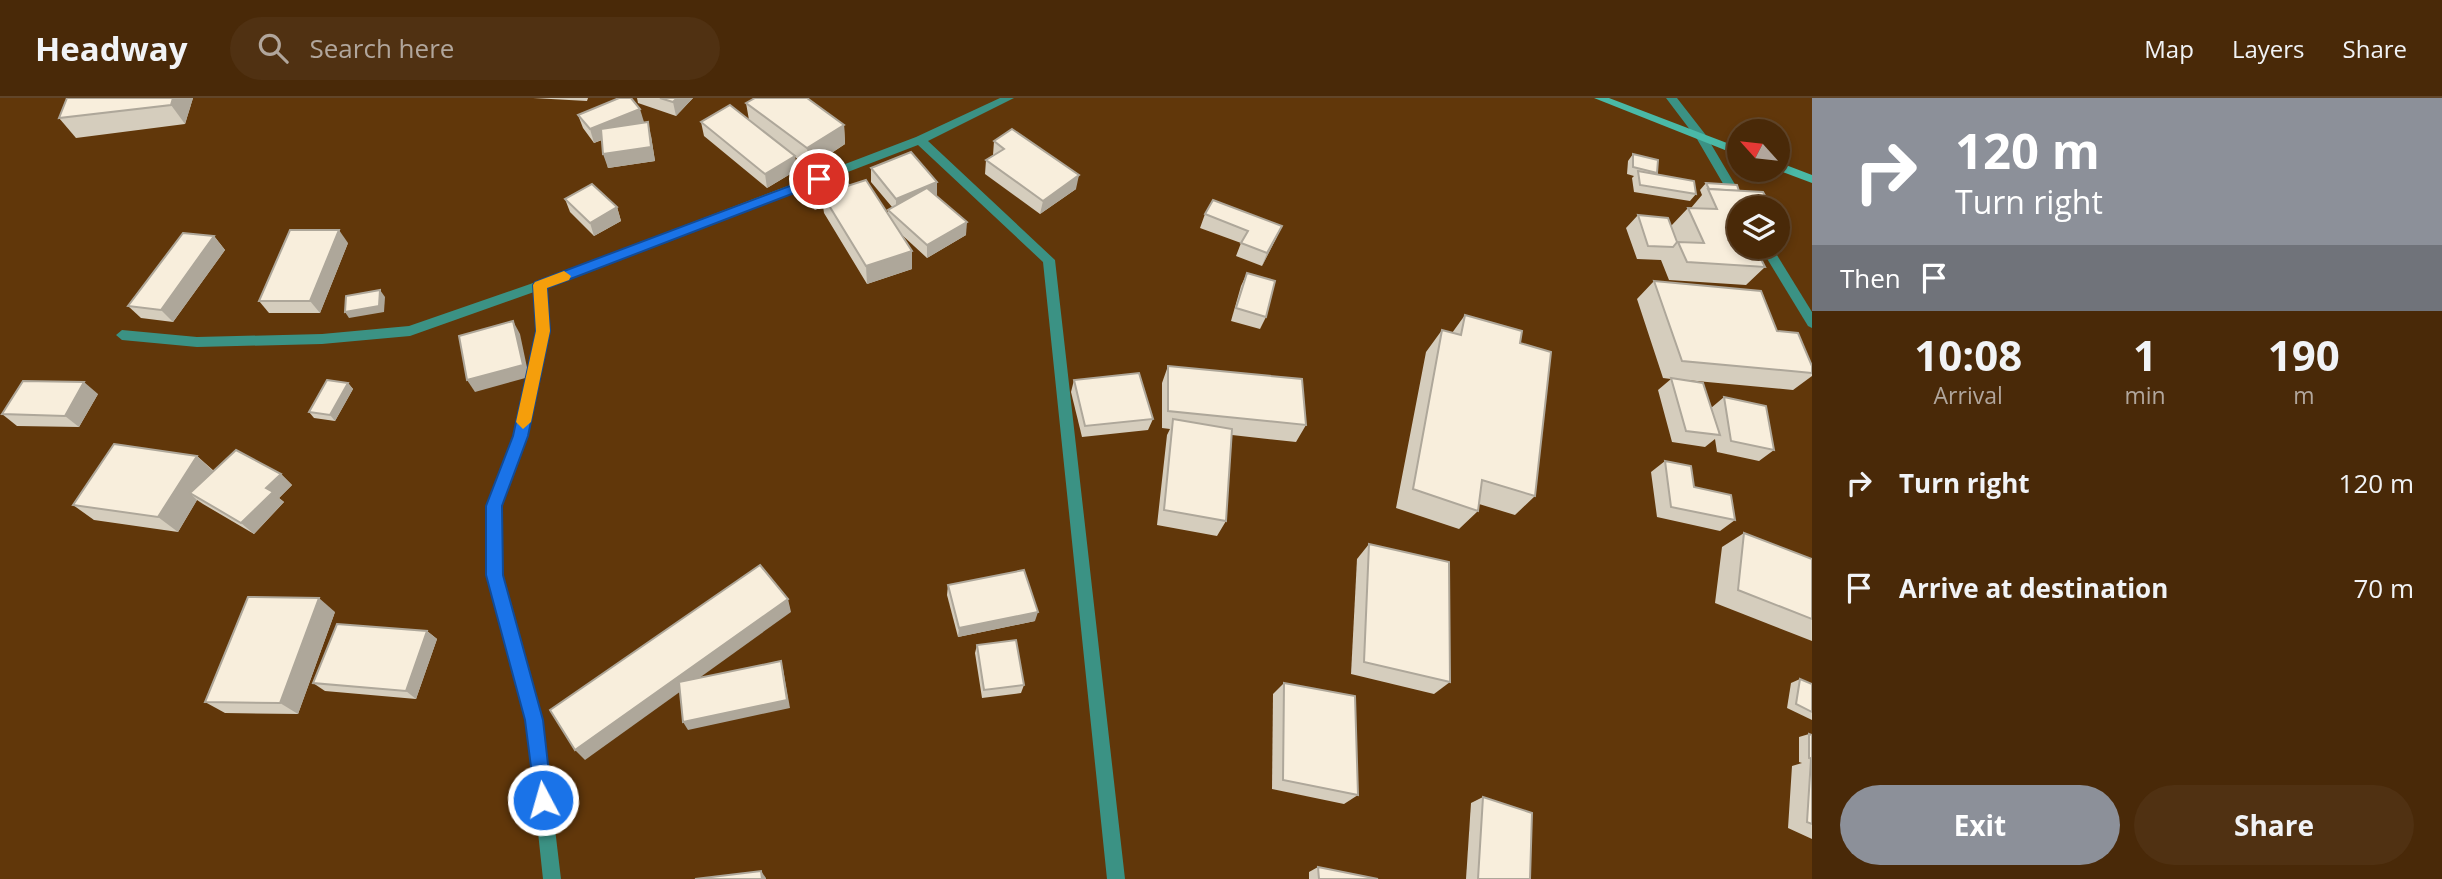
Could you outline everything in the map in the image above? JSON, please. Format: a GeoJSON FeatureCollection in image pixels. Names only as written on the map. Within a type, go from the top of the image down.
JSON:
{"type":"FeatureCollection","features":[{"type":"Feature","properties":{"kind":"main road"},"geometry":{"type":"LineString","coordinates":[[1599,98],[1727,147]]}},
{"type":"Feature","properties":{"kind":"main road"},"geometry":{"type":"LineString","coordinates":[[1790,171],[1812,179]]}},
{"type":"Feature","properties":{"kind":"street"},"geometry":{"type":"LineString","coordinates":[[121,335],[197,342],[322,339],[410,331],[540,285],[920,141],[1009,98]]}},
{"type":"Feature","properties":{"kind":"street"},"geometry":{"type":"LineString","coordinates":[[1671,98],[1701,137],[1736,196]]}},
{"type":"Feature","properties":{"kind":"street"},"geometry":{"type":"LineString","coordinates":[[920,141],[1049,261],[1116,879]]}},
{"type":"Feature","properties":{"kind":"street"},"geometry":{"type":"LineString","coordinates":[[1773,259],[1812,323]]}},
{"type":"Feature","properties":{"kind":"street"},"geometry":{"type":"LineString","coordinates":[[540,285],[543,331],[521,436],[494,506],[494,575],[534,720],[552,879]]}},
{"type":"Feature","properties":{"kind":"building"},"geometry":{"type":"Polygon","coordinates":[[[67,98],[173,98],[171,105],[59,118],[67,98]]]}},
{"type":"Feature","properties":{"kind":"building"},"geometry":{"type":"Polygon","coordinates":[[[619,98],[631,98],[640,109],[590,129],[578,115],[619,98]]]}},
{"type":"Feature","properties":{"kind":"building"},"geometry":{"type":"Polygon","coordinates":[[[660,98],[677,98],[673,102],[660,98]]]}},
{"type":"Feature","properties":{"kind":"building"},"geometry":{"type":"Polygon","coordinates":[[[755,98],[807,98],[844,125],[807,148],[746,103],[755,98]]]}},
{"type":"Feature","properties":{"kind":"building"},"geometry":{"type":"Polygon","coordinates":[[[730,105],[795,156],[765,174],[701,122],[730,105]]]}},
{"type":"Feature","properties":{"kind":"building"},"geometry":{"type":"Polygon","coordinates":[[[648,122],[651,147],[603,154],[601,129],[648,122]]]}},
{"type":"Feature","properties":{"kind":"building"},"geometry":{"type":"Polygon","coordinates":[[[1012,129],[1079,175],[1043,201],[986,160],[1004,149],[994,141],[1012,129]]]}},
{"type":"Feature","properties":{"kind":"building"},"geometry":{"type":"Polygon","coordinates":[[[911,152],[937,182],[896,199],[871,168],[911,152]]]}},
{"type":"Feature","properties":{"kind":"building"},"geometry":{"type":"Polygon","coordinates":[[[1633,154],[1658,160],[1657,173],[1633,167],[1633,154]]]}},
{"type":"Feature","properties":{"kind":"building"},"geometry":{"type":"Polygon","coordinates":[[[1638,171],[1694,181],[1696,194],[1640,185],[1638,171]]]}},
{"type":"Feature","properties":{"kind":"building"},"geometry":{"type":"Polygon","coordinates":[[[838,174],[849,185],[822,194],[823,199],[814,203],[802,189],[838,174]]]}},
{"type":"Feature","properties":{"kind":"building"},"geometry":{"type":"Polygon","coordinates":[[[866,180],[912,251],[866,266],[822,194],[866,180]]]}},
{"type":"Feature","properties":{"kind":"building"},"geometry":{"type":"Polygon","coordinates":[[[1706,183],[1737,185],[1739,191],[1709,189],[1706,183]]]}},
{"type":"Feature","properties":{"kind":"building"},"geometry":{"type":"Polygon","coordinates":[[[592,184],[617,207],[590,223],[565,199],[592,184]]]}},
{"type":"Feature","properties":{"kind":"building"},"geometry":{"type":"Polygon","coordinates":[[[927,188],[967,222],[927,245],[888,210],[927,188]]]}},
{"type":"Feature","properties":{"kind":"building"},"geometry":{"type":"Polygon","coordinates":[[[1708,189],[1763,192],[1765,196],[1727,196],[1727,259],[1761,259],[1765,267],[1687,262],[1678,242],[1704,243],[1688,208],[1717,209],[1708,189]]]}},
{"type":"Feature","properties":{"kind":"building"},"geometry":{"type":"Polygon","coordinates":[[[1213,200],[1282,226],[1267,253],[1241,243],[1248,231],[1205,214],[1213,200]]]}},
{"type":"Feature","properties":{"kind":"building"},"geometry":{"type":"Polygon","coordinates":[[[1638,215],[1668,218],[1677,242],[1673,247],[1648,246],[1638,215]]]}},
{"type":"Feature","properties":{"kind":"building"},"geometry":{"type":"Polygon","coordinates":[[[290,230],[339,230],[310,301],[259,301],[290,230]]]}},
{"type":"Feature","properties":{"kind":"building"},"geometry":{"type":"Polygon","coordinates":[[[183,233],[214,236],[161,310],[128,306],[183,233]]]}},
{"type":"Feature","properties":{"kind":"building"},"geometry":{"type":"Polygon","coordinates":[[[1247,273],[1275,281],[1266,317],[1236,308],[1247,273]]]}},
{"type":"Feature","properties":{"kind":"building"},"geometry":{"type":"Polygon","coordinates":[[[1654,281],[1761,291],[1777,331],[1798,333],[1812,366],[1812,373],[1682,361],[1654,281]]]}},
{"type":"Feature","properties":{"kind":"building"},"geometry":{"type":"Polygon","coordinates":[[[380,290],[379,306],[345,312],[346,296],[380,290]]]}},
{"type":"Feature","properties":{"kind":"building"},"geometry":{"type":"Polygon","coordinates":[[[1465,315],[1522,331],[1520,343],[1551,352],[1535,496],[1482,480],[1478,511],[1413,489],[1442,330],[1461,335],[1465,315]]]}},
{"type":"Feature","properties":{"kind":"building"},"geometry":{"type":"Polygon","coordinates":[[[513,321],[523,365],[467,380],[459,336],[513,321]]]}},
{"type":"Feature","properties":{"kind":"building"},"geometry":{"type":"Polygon","coordinates":[[[1168,366],[1302,379],[1306,425],[1168,411],[1168,366]]]}},
{"type":"Feature","properties":{"kind":"building"},"geometry":{"type":"Polygon","coordinates":[[[1139,373],[1153,419],[1085,426],[1074,380],[1139,373]]]}},
{"type":"Feature","properties":{"kind":"building"},"geometry":{"type":"Polygon","coordinates":[[[1671,378],[1703,383],[1720,435],[1686,431],[1671,378]]]}},
{"type":"Feature","properties":{"kind":"building"},"geometry":{"type":"Polygon","coordinates":[[[327,380],[348,383],[330,415],[309,412],[327,380]]]}},
{"type":"Feature","properties":{"kind":"building"},"geometry":{"type":"Polygon","coordinates":[[[23,381],[84,382],[65,416],[2,414],[23,381]]]}},
{"type":"Feature","properties":{"kind":"building"},"geometry":{"type":"Polygon","coordinates":[[[1724,397],[1766,406],[1774,450],[1731,441],[1724,397]]]}},
{"type":"Feature","properties":{"kind":"building"},"geometry":{"type":"Polygon","coordinates":[[[1173,419],[1232,429],[1226,521],[1164,510],[1173,419]]]}},
{"type":"Feature","properties":{"kind":"building"},"geometry":{"type":"Polygon","coordinates":[[[114,444],[197,456],[158,517],[73,505],[114,444]]]}},
{"type":"Feature","properties":{"kind":"building"},"geometry":{"type":"Polygon","coordinates":[[[236,450],[281,474],[266,488],[273,492],[241,523],[190,493],[236,450]]]}},
{"type":"Feature","properties":{"kind":"building"},"geometry":{"type":"Polygon","coordinates":[[[1665,461],[1691,466],[1694,487],[1731,495],[1735,520],[1671,507],[1665,461]]]}},
{"type":"Feature","properties":{"kind":"building"},"geometry":{"type":"Polygon","coordinates":[[[1744,533],[1812,559],[1812,619],[1738,590],[1744,533]]]}},
{"type":"Feature","properties":{"kind":"building"},"geometry":{"type":"Polygon","coordinates":[[[1369,544],[1449,562],[1450,682],[1364,662],[1369,544]]]}},
{"type":"Feature","properties":{"kind":"building"},"geometry":{"type":"Polygon","coordinates":[[[760,565],[788,599],[575,750],[550,710],[760,565]]]}},
{"type":"Feature","properties":{"kind":"building"},"geometry":{"type":"Polygon","coordinates":[[[1024,570],[1038,612],[959,628],[948,585],[1024,570]]]}},
{"type":"Feature","properties":{"kind":"building"},"geometry":{"type":"Polygon","coordinates":[[[248,597],[319,598],[280,703],[205,702],[248,597]]]}},
{"type":"Feature","properties":{"kind":"building"},"geometry":{"type":"Polygon","coordinates":[[[337,624],[427,631],[406,691],[313,683],[337,624]]]}},
{"type":"Feature","properties":{"kind":"building"},"geometry":{"type":"Polygon","coordinates":[[[1016,640],[1024,685],[984,690],[977,645],[1016,640]]]}},
{"type":"Feature","properties":{"kind":"building"},"geometry":{"type":"Polygon","coordinates":[[[781,661],[787,700],[683,722],[679,682],[781,661]]]}},
{"type":"Feature","properties":{"kind":"building"},"geometry":{"type":"Polygon","coordinates":[[[1800,679],[1812,684],[1812,712],[1796,704],[1800,679]]]}},
{"type":"Feature","properties":{"kind":"building"},"geometry":{"type":"Polygon","coordinates":[[[1284,683],[1355,696],[1358,795],[1283,780],[1284,683]]]}},
{"type":"Feature","properties":{"kind":"building"},"geometry":{"type":"Polygon","coordinates":[[[1809,734],[1812,735],[1812,759],[1809,758],[1809,734]]]}},
{"type":"Feature","properties":{"kind":"building"},"geometry":{"type":"Polygon","coordinates":[[[1812,760],[1812,824],[1807,822],[1812,760]]]}},
{"type":"Feature","properties":{"kind":"building"},"geometry":{"type":"Polygon","coordinates":[[[1483,797],[1532,813],[1530,879],[1478,879],[1483,797]]]}},
{"type":"Feature","properties":{"kind":"building"},"geometry":{"type":"Polygon","coordinates":[[[1318,867],[1378,879],[1319,879],[1318,867]]]}},
{"type":"Feature","properties":{"kind":"building"},"geometry":{"type":"Polygon","coordinates":[[[761,871],[762,879],[695,879],[761,871]]]}},
{"type":"Feature","properties":{"kind":"slow traffic"},"geometry":{"type":"LineString","coordinates":[[523,422],[543,331],[540,285],[564,276]]}},
{"type":"Feature","properties":{"kind":"route"},"geometry":{"type":"LineString","coordinates":[[543,800],[534,720],[494,575],[494,506],[521,436],[543,331],[540,285],[819,179]]}}]}
